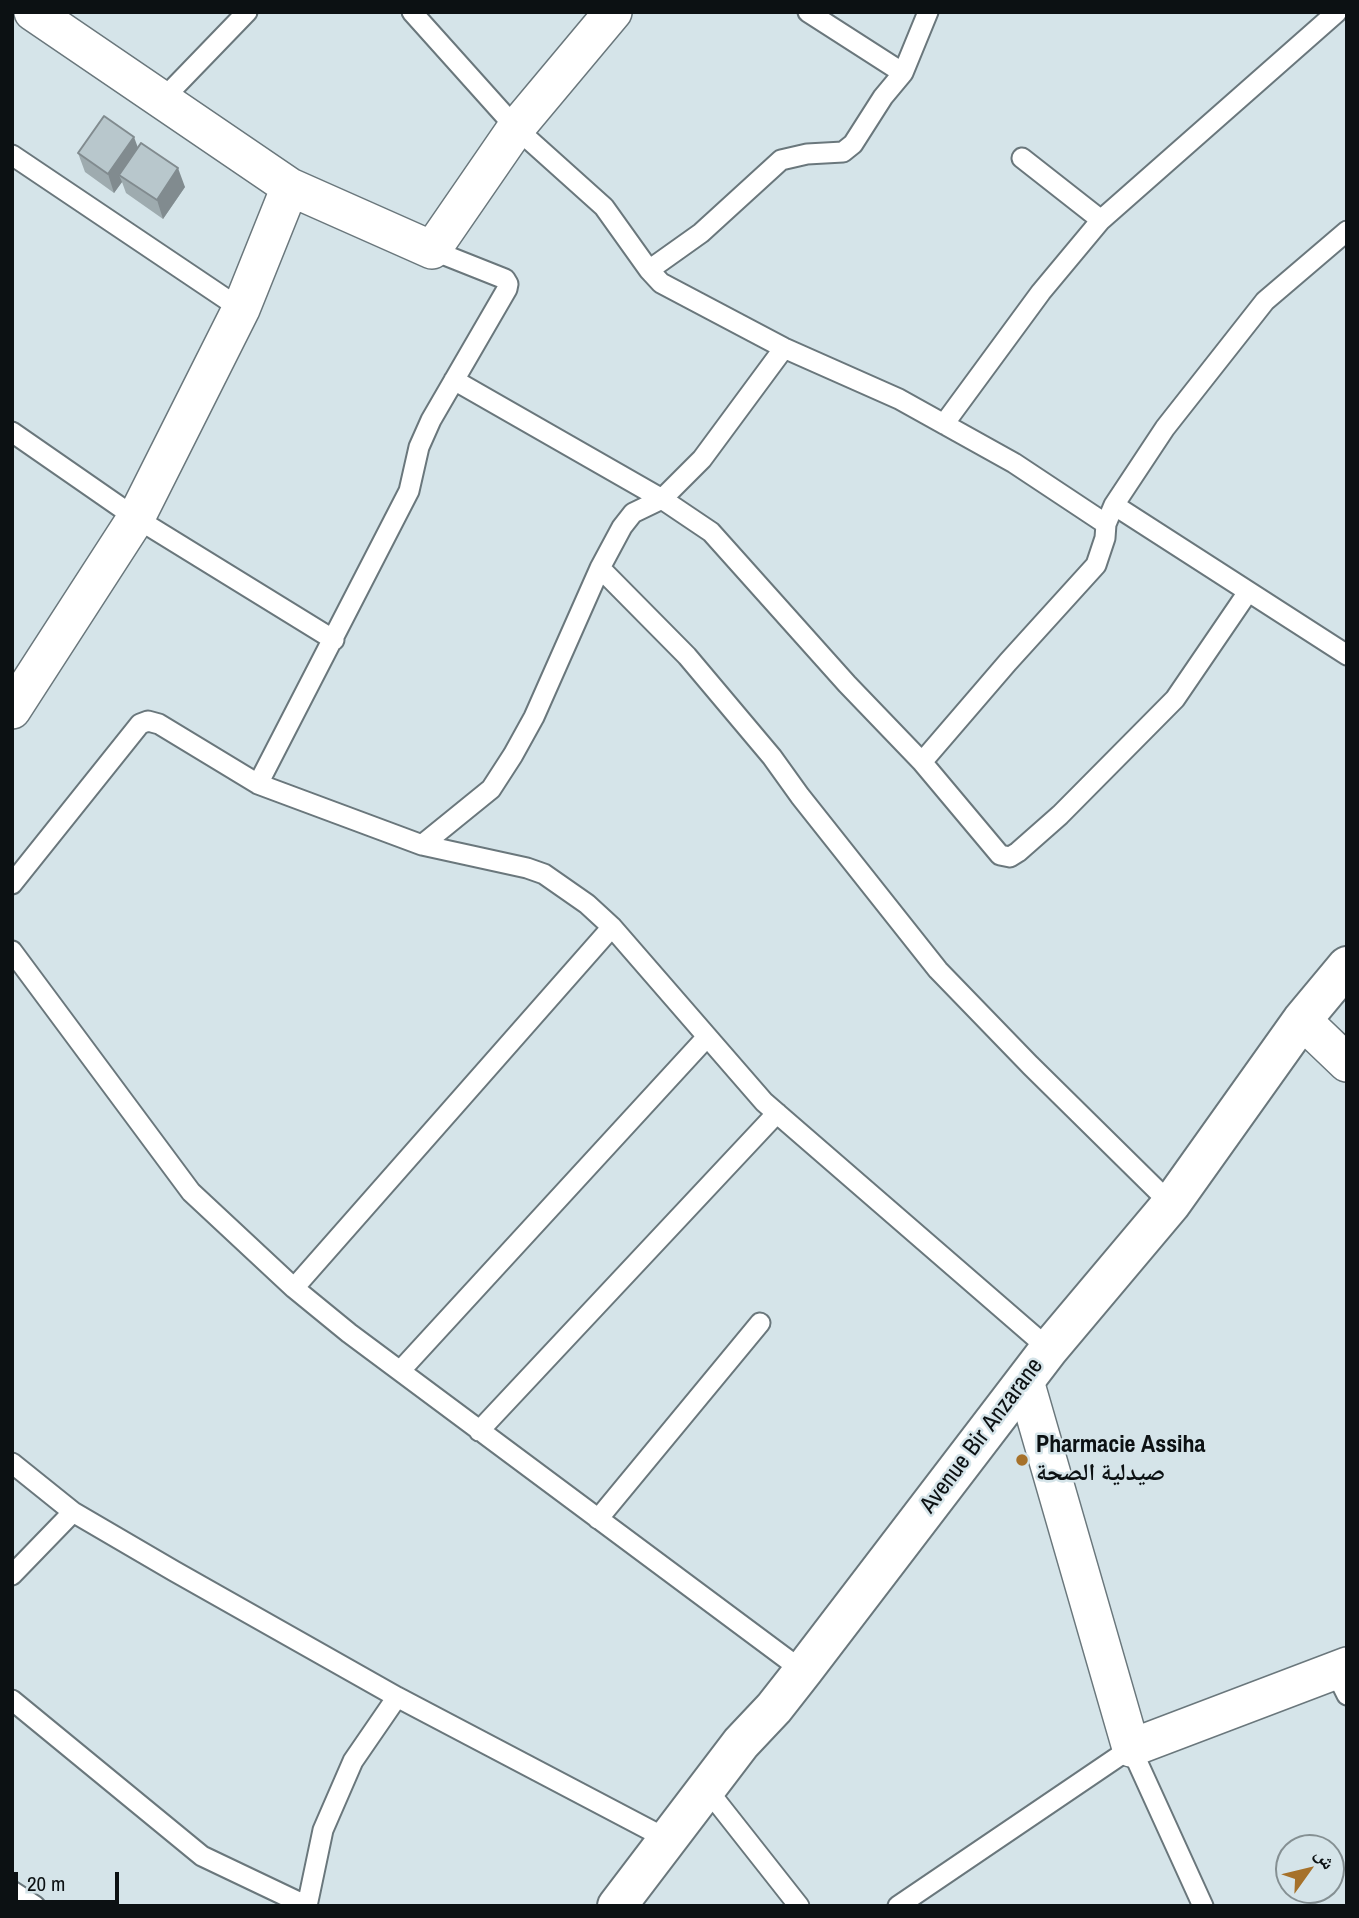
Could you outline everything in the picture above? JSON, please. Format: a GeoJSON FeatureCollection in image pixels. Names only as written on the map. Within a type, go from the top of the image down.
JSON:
{"type":"FeatureCollection","features":[{"type":"Feature","properties":{"kind":"street"},"geometry":{"type":"LineString","coordinates":[[33,12],[290,187],[432,250],[516,128],[613,12]]}},
{"type":"Feature","properties":{"kind":"street"},"geometry":{"type":"LineString","coordinates":[[12,710],[136,518],[241,309],[290,187]]}},
{"type":"Feature","properties":{"kind":"street","name":"Avenue Bir Anzarane"},"geometry":{"type":"LineString","coordinates":[[617,1906],[706,1788],[803,1671],[1049,1349],[1171,1204],[1302,1020],[1347,966]]}},
{"type":"Feature","properties":{"kind":"street"},"geometry":{"type":"LineString","coordinates":[[1302,1020],[1347,1063]]}},
{"type":"Feature","properties":{"kind":"street"},"geometry":{"type":"LineString","coordinates":[[1025,1381],[1131,1748],[1343,1677]]}},
{"type":"Feature","properties":{"kind":"lane"},"geometry":{"type":"LineString","coordinates":[[162,100],[247,12]]}},
{"type":"Feature","properties":{"kind":"lane"},"geometry":{"type":"LineString","coordinates":[[412,12],[516,128],[604,207],[661,283],[784,348],[899,399],[1014,463],[1106,524]]}},
{"type":"Feature","properties":{"kind":"lane"},"geometry":{"type":"LineString","coordinates":[[808,12],[903,72]]}},
{"type":"Feature","properties":{"kind":"lane"},"geometry":{"type":"LineString","coordinates":[[649,270],[701,233],[781,160],[807,154],[843,152],[853,144],[883,97],[903,72],[928,12]]}},
{"type":"Feature","properties":{"kind":"lane"},"geometry":{"type":"LineString","coordinates":[[944,424],[1041,292],[1101,220],[1337,12]]}},
{"type":"Feature","properties":{"kind":"lane"},"geometry":{"type":"LineString","coordinates":[[12,155],[241,309]]}},
{"type":"Feature","properties":{"kind":"lane"},"geometry":{"type":"LineString","coordinates":[[1022,158],[1101,220]]}},
{"type":"Feature","properties":{"kind":"lane"},"geometry":{"type":"LineString","coordinates":[[922,762],[1007,662],[1096,565],[1105,538],[1106,524],[1114,505],[1165,428],[1265,300],[1347,231]]}},
{"type":"Feature","properties":{"kind":"lane"},"geometry":{"type":"LineString","coordinates":[[258,784],[409,491],[419,447],[454,380],[504,296],[508,284],[505,279],[432,250]]}},
{"type":"Feature","properties":{"kind":"lane"},"geometry":{"type":"LineString","coordinates":[[422,845],[491,789],[513,755],[534,717],[600,568],[622,527],[633,513],[662,499],[702,459],[784,348]]}},
{"type":"Feature","properties":{"kind":"lane"},"geometry":{"type":"LineString","coordinates":[[454,380],[662,499],[711,532],[847,684],[922,762],[1000,855],[1010,857],[1060,815],[1175,699],[1248,592]]}},
{"type":"Feature","properties":{"kind":"lane"},"geometry":{"type":"LineString","coordinates":[[12,432],[136,518],[334,640]]}},
{"type":"Feature","properties":{"kind":"lane"},"geometry":{"type":"LineString","coordinates":[[1114,505],[1347,655]]}},
{"type":"Feature","properties":{"kind":"lane"},"geometry":{"type":"LineString","coordinates":[[600,568],[687,656],[772,757],[938,970],[1171,1204]]}},
{"type":"Feature","properties":{"kind":"lane"},"geometry":{"type":"LineString","coordinates":[[12,884],[141,724],[148,721],[159,724],[258,784],[422,845],[544,874],[587,904],[612,927],[764,1102],[1049,1349]]}},
{"type":"Feature","properties":{"kind":"lane"},"geometry":{"type":"LineString","coordinates":[[294,1288],[612,927]]}},
{"type":"Feature","properties":{"kind":"lane"},"geometry":{"type":"LineString","coordinates":[[12,951],[191,1192],[294,1288],[349,1333],[803,1671]]}},
{"type":"Feature","properties":{"kind":"lane"},"geometry":{"type":"LineString","coordinates":[[401,1370],[706,1038]]}},
{"type":"Feature","properties":{"kind":"lane"},"geometry":{"type":"LineString","coordinates":[[479,1430],[777,1113]]}},
{"type":"Feature","properties":{"kind":"lane"},"geometry":{"type":"LineString","coordinates":[[598,1519],[760,1323]]}},
{"type":"Feature","properties":{"kind":"lane"},"geometry":{"type":"LineString","coordinates":[[12,1463],[73,1512],[397,1697],[667,1839]]}},
{"type":"Feature","properties":{"kind":"lane"},"geometry":{"type":"LineString","coordinates":[[12,1575],[73,1512]]}},
{"type":"Feature","properties":{"kind":"lane"},"geometry":{"type":"LineString","coordinates":[[12,1700],[202,1856],[307,1906],[323,1830],[353,1761],[397,1697]]}},
{"type":"Feature","properties":{"kind":"lane"},"geometry":{"type":"LineString","coordinates":[[898,1906],[1131,1748],[1203,1906]]}},
{"type":"Feature","properties":{"kind":"lane"},"geometry":{"type":"LineString","coordinates":[[706,1788],[799,1906]]}},
{"type":"Feature","properties":{"kind":"building"},"geometry":{"type":"Polygon","coordinates":[[[104,116],[134,137],[108,174],[78,153],[104,116]]]}},
{"type":"Feature","properties":{"kind":"building"},"geometry":{"type":"Polygon","coordinates":[[[141,143],[178,168],[157,200],[119,175],[141,143]]]}},
{"type":"Feature","properties":{"kind":"place","name":"Pharmacie Assiha صيدلية الصحة"},"geometry":{"type":"Point","coordinates":[1022,1460]}}]}
